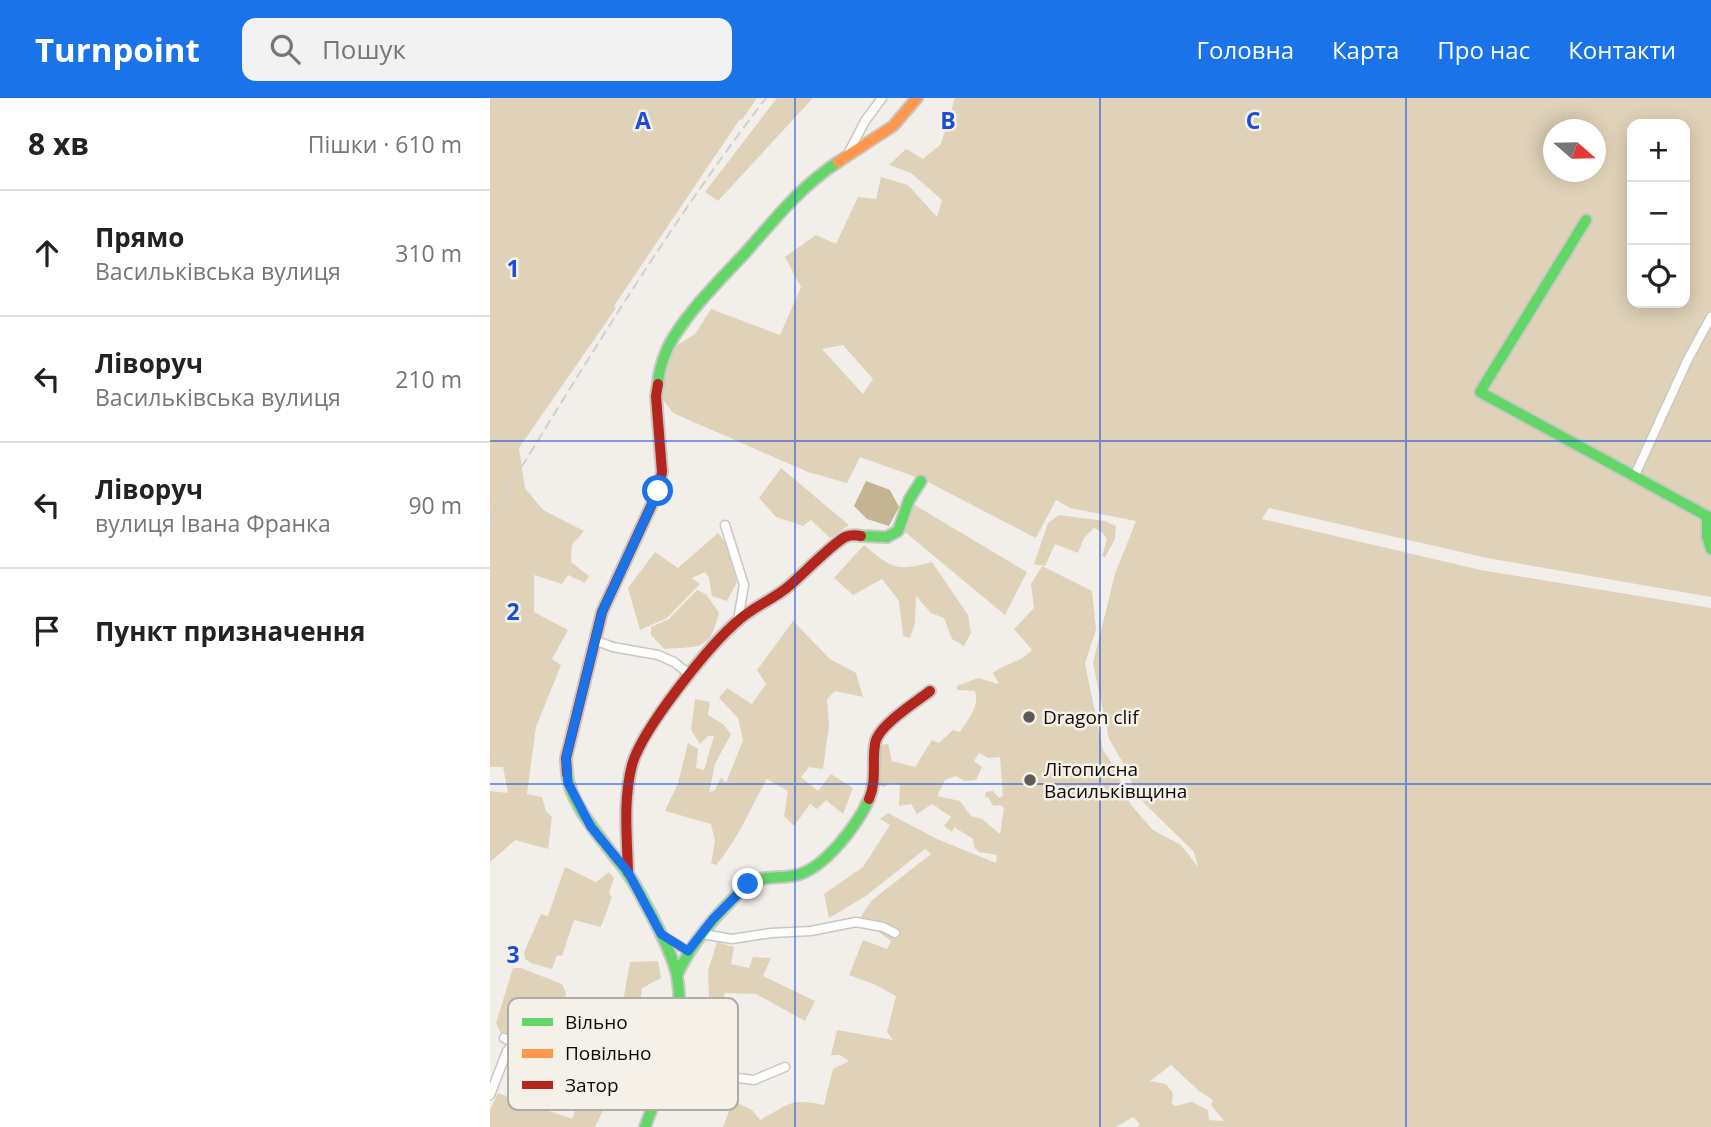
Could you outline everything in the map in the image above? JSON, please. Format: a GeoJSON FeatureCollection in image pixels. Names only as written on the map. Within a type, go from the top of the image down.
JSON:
{"type":"FeatureCollection","features":[{"type":"Feature","properties":{"kind":"street"},"geometry":{"type":"LineString","coordinates":[[848,154],[865,121],[882,98]]}},
{"type":"Feature","properties":{"kind":"street"},"geometry":{"type":"LineString","coordinates":[[679,998],[677,975],[661,934],[628,872],[591,827],[568,783],[566,758],[602,612],[658,491],[662,472],[656,396],[661,365],[671,341],[691,312],[780,214],[821,173],[893,126],[917,98]]}},
{"type":"Feature","properties":{"kind":"street"},"geometry":{"type":"LineString","coordinates":[[1586,220],[1480,392],[1633,477],[1709,512],[1707,537],[1711,549]]}},
{"type":"Feature","properties":{"kind":"street"},"geometry":{"type":"LineString","coordinates":[[1633,477],[1711,317]]}},
{"type":"Feature","properties":{"kind":"street"},"geometry":{"type":"LineString","coordinates":[[628,872],[625,809],[633,762],[648,733],[689,674],[738,620],[758,605],[780,594],[845,537],[851,535],[878,538],[895,535],[903,526],[908,501],[920,481]]}},
{"type":"Feature","properties":{"kind":"street"},"geometry":{"type":"LineString","coordinates":[[725,525],[744,585],[738,620]]}},
{"type":"Feature","properties":{"kind":"street"},"geometry":{"type":"LineString","coordinates":[[594,640],[613,647],[658,655],[674,662],[689,674]]}},
{"type":"Feature","properties":{"kind":"street"},"geometry":{"type":"LineString","coordinates":[[677,975],[688,951],[713,919],[748,884],[757,880],[798,875],[813,868],[840,844],[865,808],[874,787],[875,741],[881,730],[930,691]]}},
{"type":"Feature","properties":{"kind":"street"},"geometry":{"type":"LineString","coordinates":[[702,934],[732,939],[811,931],[856,922],[883,927],[895,933]]}},
{"type":"Feature","properties":{"kind":"street"},"geometry":{"type":"LineString","coordinates":[[661,934],[688,951]]}},
{"type":"Feature","properties":{"kind":"street"},"geometry":{"type":"LineString","coordinates":[[504,1038],[508,1040]]}},
{"type":"Feature","properties":{"kind":"street"},"geometry":{"type":"LineString","coordinates":[[490,1095],[508,1049]]}},
{"type":"Feature","properties":{"kind":"street"},"geometry":{"type":"LineString","coordinates":[[738,1078],[754,1080],[785,1067]]}},
{"type":"Feature","properties":{"kind":"street"},"geometry":{"type":"LineString","coordinates":[[645,1127],[651,1110]]}},
{"type":"Feature","properties":{"kind":"shaded area"},"geometry":{"type":"Polygon","coordinates":[[[490,98],[757,98],[742,120],[740,119],[614,306],[616,308],[519,448],[525,488],[543,510],[584,531],[572,545],[571,562],[589,576],[585,583],[568,575],[562,584],[534,575],[534,612],[568,630],[552,659],[561,665],[536,727],[527,794],[542,797],[546,811],[552,817],[548,849],[515,840],[490,862],[490,791],[508,793],[503,767],[490,767],[490,98]]]}},
{"type":"Feature","properties":{"kind":"shaded area"},"geometry":{"type":"Polygon","coordinates":[[[777,98],[813,98],[718,201],[705,192],[777,98]]]}},
{"type":"Feature","properties":{"kind":"shaded area"},"geometry":{"type":"Polygon","coordinates":[[[955,98],[1711,98],[1711,597],[1487,558],[1269,508],[1262,519],[1481,570],[1711,608],[1711,1127],[1137,1127],[1140,1124],[1133,1117],[1116,1127],[723,1127],[730,1110],[738,1110],[738,1103],[752,1110],[760,1120],[796,1102],[824,1105],[833,1069],[849,1061],[840,1055],[831,1055],[837,1030],[893,1040],[887,1032],[896,996],[849,975],[863,940],[887,949],[891,941],[860,918],[872,900],[931,854],[925,849],[866,896],[829,918],[824,894],[863,867],[890,825],[880,819],[888,813],[937,839],[996,863],[997,855],[979,852],[974,847],[973,839],[954,827],[952,832],[944,826],[951,817],[932,804],[917,814],[911,804],[899,806],[900,785],[879,785],[879,745],[888,744],[892,761],[915,767],[932,740],[939,743],[953,730],[960,732],[972,713],[976,697],[975,691],[957,690],[957,686],[978,678],[999,684],[993,673],[1032,650],[1014,629],[1034,608],[1031,584],[1042,566],[1092,591],[1096,629],[1085,664],[1103,750],[1114,766],[1131,805],[1153,830],[1181,845],[1198,867],[1194,852],[1138,797],[1109,739],[1093,663],[1115,574],[1136,521],[1070,508],[1056,500],[1036,538],[924,480],[860,457],[847,483],[808,472],[673,413],[661,397],[673,348],[695,334],[711,309],[780,335],[801,287],[785,257],[816,235],[836,244],[858,197],[876,199],[881,177],[908,185],[937,217],[942,200],[911,173],[889,165],[906,149],[923,159],[941,144],[955,98]],[[843,345],[822,349],[863,394],[873,379],[843,345]],[[979,753],[974,761],[982,767],[976,780],[965,781],[956,776],[945,780],[937,796],[960,801],[971,816],[982,819],[1000,834],[1004,808],[1000,805],[993,806],[989,798],[985,797],[986,792],[993,791],[999,798],[1003,796],[1000,757],[988,758],[979,753]],[[1171,1065],[1150,1081],[1166,1084],[1173,1093],[1172,1104],[1175,1106],[1192,1102],[1208,1110],[1209,1120],[1224,1121],[1211,1105],[1213,1100],[1171,1065]]]}},
{"type":"Feature","properties":{"kind":"shaded area"},"geometry":{"type":"Polygon","coordinates":[[[781,468],[849,525],[830,538],[811,520],[803,526],[776,517],[759,498],[781,468]]]}},
{"type":"Feature","properties":{"kind":"shaded area"},"geometry":{"type":"Polygon","coordinates":[[[866,481],[890,490],[899,507],[889,526],[867,519],[854,506],[866,481]]]}},
{"type":"Feature","properties":{"kind":"shaded area"},"geometry":{"type":"Polygon","coordinates":[[[913,504],[1027,572],[1005,615],[905,532],[913,504]]]}},
{"type":"Feature","properties":{"kind":"shaded area"},"geometry":{"type":"Polygon","coordinates":[[[1059,515],[1104,521],[1116,526],[1115,539],[1105,557],[1102,556],[1107,539],[1094,528],[1084,538],[1078,553],[1055,544],[1045,566],[1034,564],[1048,523],[1059,515]]]}},
{"type":"Feature","properties":{"kind":"shaded area"},"geometry":{"type":"Polygon","coordinates":[[[718,533],[725,542],[737,582],[727,601],[712,596],[709,578],[705,572],[692,578],[700,584],[667,618],[640,630],[628,588],[655,552],[678,568],[718,533]]]}},
{"type":"Feature","properties":{"kind":"shaded area"},"geometry":{"type":"Polygon","coordinates":[[[864,545],[895,566],[910,567],[932,562],[968,615],[971,633],[964,646],[952,639],[944,618],[931,613],[916,596],[915,623],[910,638],[903,636],[899,601],[882,579],[853,595],[834,578],[864,545]]]}},
{"type":"Feature","properties":{"kind":"shaded area"},"geometry":{"type":"Polygon","coordinates":[[[697,590],[706,594],[719,613],[711,635],[707,641],[695,647],[664,649],[651,635],[651,627],[669,619],[697,590]]]}},
{"type":"Feature","properties":{"kind":"shaded area"},"geometry":{"type":"Polygon","coordinates":[[[793,621],[830,659],[856,673],[863,697],[835,691],[827,699],[829,726],[823,769],[809,767],[801,777],[818,791],[831,774],[853,788],[843,814],[826,800],[817,809],[810,804],[794,826],[784,816],[788,791],[767,779],[737,834],[716,865],[711,863],[715,841],[711,824],[665,811],[678,783],[688,743],[698,749],[696,768],[704,770],[714,736],[708,736],[700,744],[691,730],[695,699],[710,702],[708,715],[723,724],[731,734],[715,764],[709,793],[715,790],[721,777],[726,783],[743,740],[738,718],[719,698],[727,688],[752,704],[766,684],[757,670],[793,621]]]}},
{"type":"Feature","properties":{"kind":"shaded area"},"geometry":{"type":"Polygon","coordinates":[[[565,867],[596,882],[609,872],[614,878],[609,893],[612,897],[601,927],[574,920],[562,956],[557,955],[552,969],[531,963],[525,959],[524,952],[541,914],[548,916],[565,867]]]}},
{"type":"Feature","properties":{"kind":"shaded area"},"geometry":{"type":"Polygon","coordinates":[[[717,942],[734,947],[731,964],[749,968],[753,957],[771,958],[763,976],[815,1001],[805,1021],[756,994],[725,993],[723,998],[709,998],[708,971],[717,942]]]}},
{"type":"Feature","properties":{"kind":"shaded area"},"geometry":{"type":"Polygon","coordinates":[[[658,961],[661,978],[642,988],[641,998],[624,998],[630,962],[658,961]]]}},
{"type":"Feature","properties":{"kind":"shaded area"},"geometry":{"type":"Polygon","coordinates":[[[513,968],[521,968],[562,984],[565,998],[508,998],[508,1035],[501,1034],[496,1023],[513,968]]]}},
{"type":"Feature","properties":{"kind":"shaded area"},"geometry":{"type":"Polygon","coordinates":[[[498,1093],[508,1097],[508,1110],[546,1110],[572,1119],[575,1110],[603,1110],[595,1127],[490,1127],[490,1110],[498,1093]]]}},
{"type":"Feature","properties":{"kind":"railway"},"geometry":{"type":"LineString","coordinates":[[490,518],[657,252],[728,148],[766,98]]}},
{"type":"Feature","properties":{"kind":"traffic: fast"},"geometry":{"type":"LineString","coordinates":[[658,384],[667,349],[689,315],[789,204],[812,181],[838,162]]}},
{"type":"Feature","properties":{"kind":"traffic: fast"},"geometry":{"type":"LineString","coordinates":[[1586,220],[1480,392],[1707,516],[1707,537],[1711,549]]}},
{"type":"Feature","properties":{"kind":"traffic: fast"},"geometry":{"type":"LineString","coordinates":[[861,536],[887,537],[898,531],[909,500],[921,481]]}},
{"type":"Feature","properties":{"kind":"traffic: fast"},"geometry":{"type":"LineString","coordinates":[[567,774],[579,807],[626,871],[644,901],[673,961],[679,998]]}},
{"type":"Feature","properties":{"kind":"traffic: fast"},"geometry":{"type":"LineString","coordinates":[[677,975],[700,936],[744,887],[761,879],[797,875],[819,864],[849,832],[869,799]]}},
{"type":"Feature","properties":{"kind":"traffic: fast"},"geometry":{"type":"LineString","coordinates":[[645,1127],[651,1110]]}},
{"type":"Feature","properties":{"kind":"traffic: slow"},"geometry":{"type":"LineString","coordinates":[[838,162],[893,126],[917,98]]}},
{"type":"Feature","properties":{"kind":"traffic: jam"},"geometry":{"type":"LineString","coordinates":[[567,774],[566,758],[602,612],[658,491],[662,472],[656,396],[658,384]]}},
{"type":"Feature","properties":{"kind":"traffic: jam"},"geometry":{"type":"LineString","coordinates":[[628,872],[627,805],[632,765],[638,749],[678,688],[712,647],[740,619],[783,591],[839,541],[849,536],[861,536]]}},
{"type":"Feature","properties":{"kind":"traffic: jam"},"geometry":{"type":"LineString","coordinates":[[869,799],[873,785],[877,737],[889,722],[930,691]]}},
{"type":"Feature","properties":{"kind":"place","name":"Dragon clif"},"geometry":{"type":"Point","coordinates":[1029,717]}},
{"type":"Feature","properties":{"kind":"place","name":"Літописна Васильківщина"},"geometry":{"type":"Point","coordinates":[1030,780]}},
{"type":"Feature","properties":{"kind":"route"},"geometry":{"type":"LineString","coordinates":[[658,491],[602,612],[571,731],[566,758],[568,783],[591,827],[628,872],[661,934],[688,951],[713,919],[748,884]]}}]}
